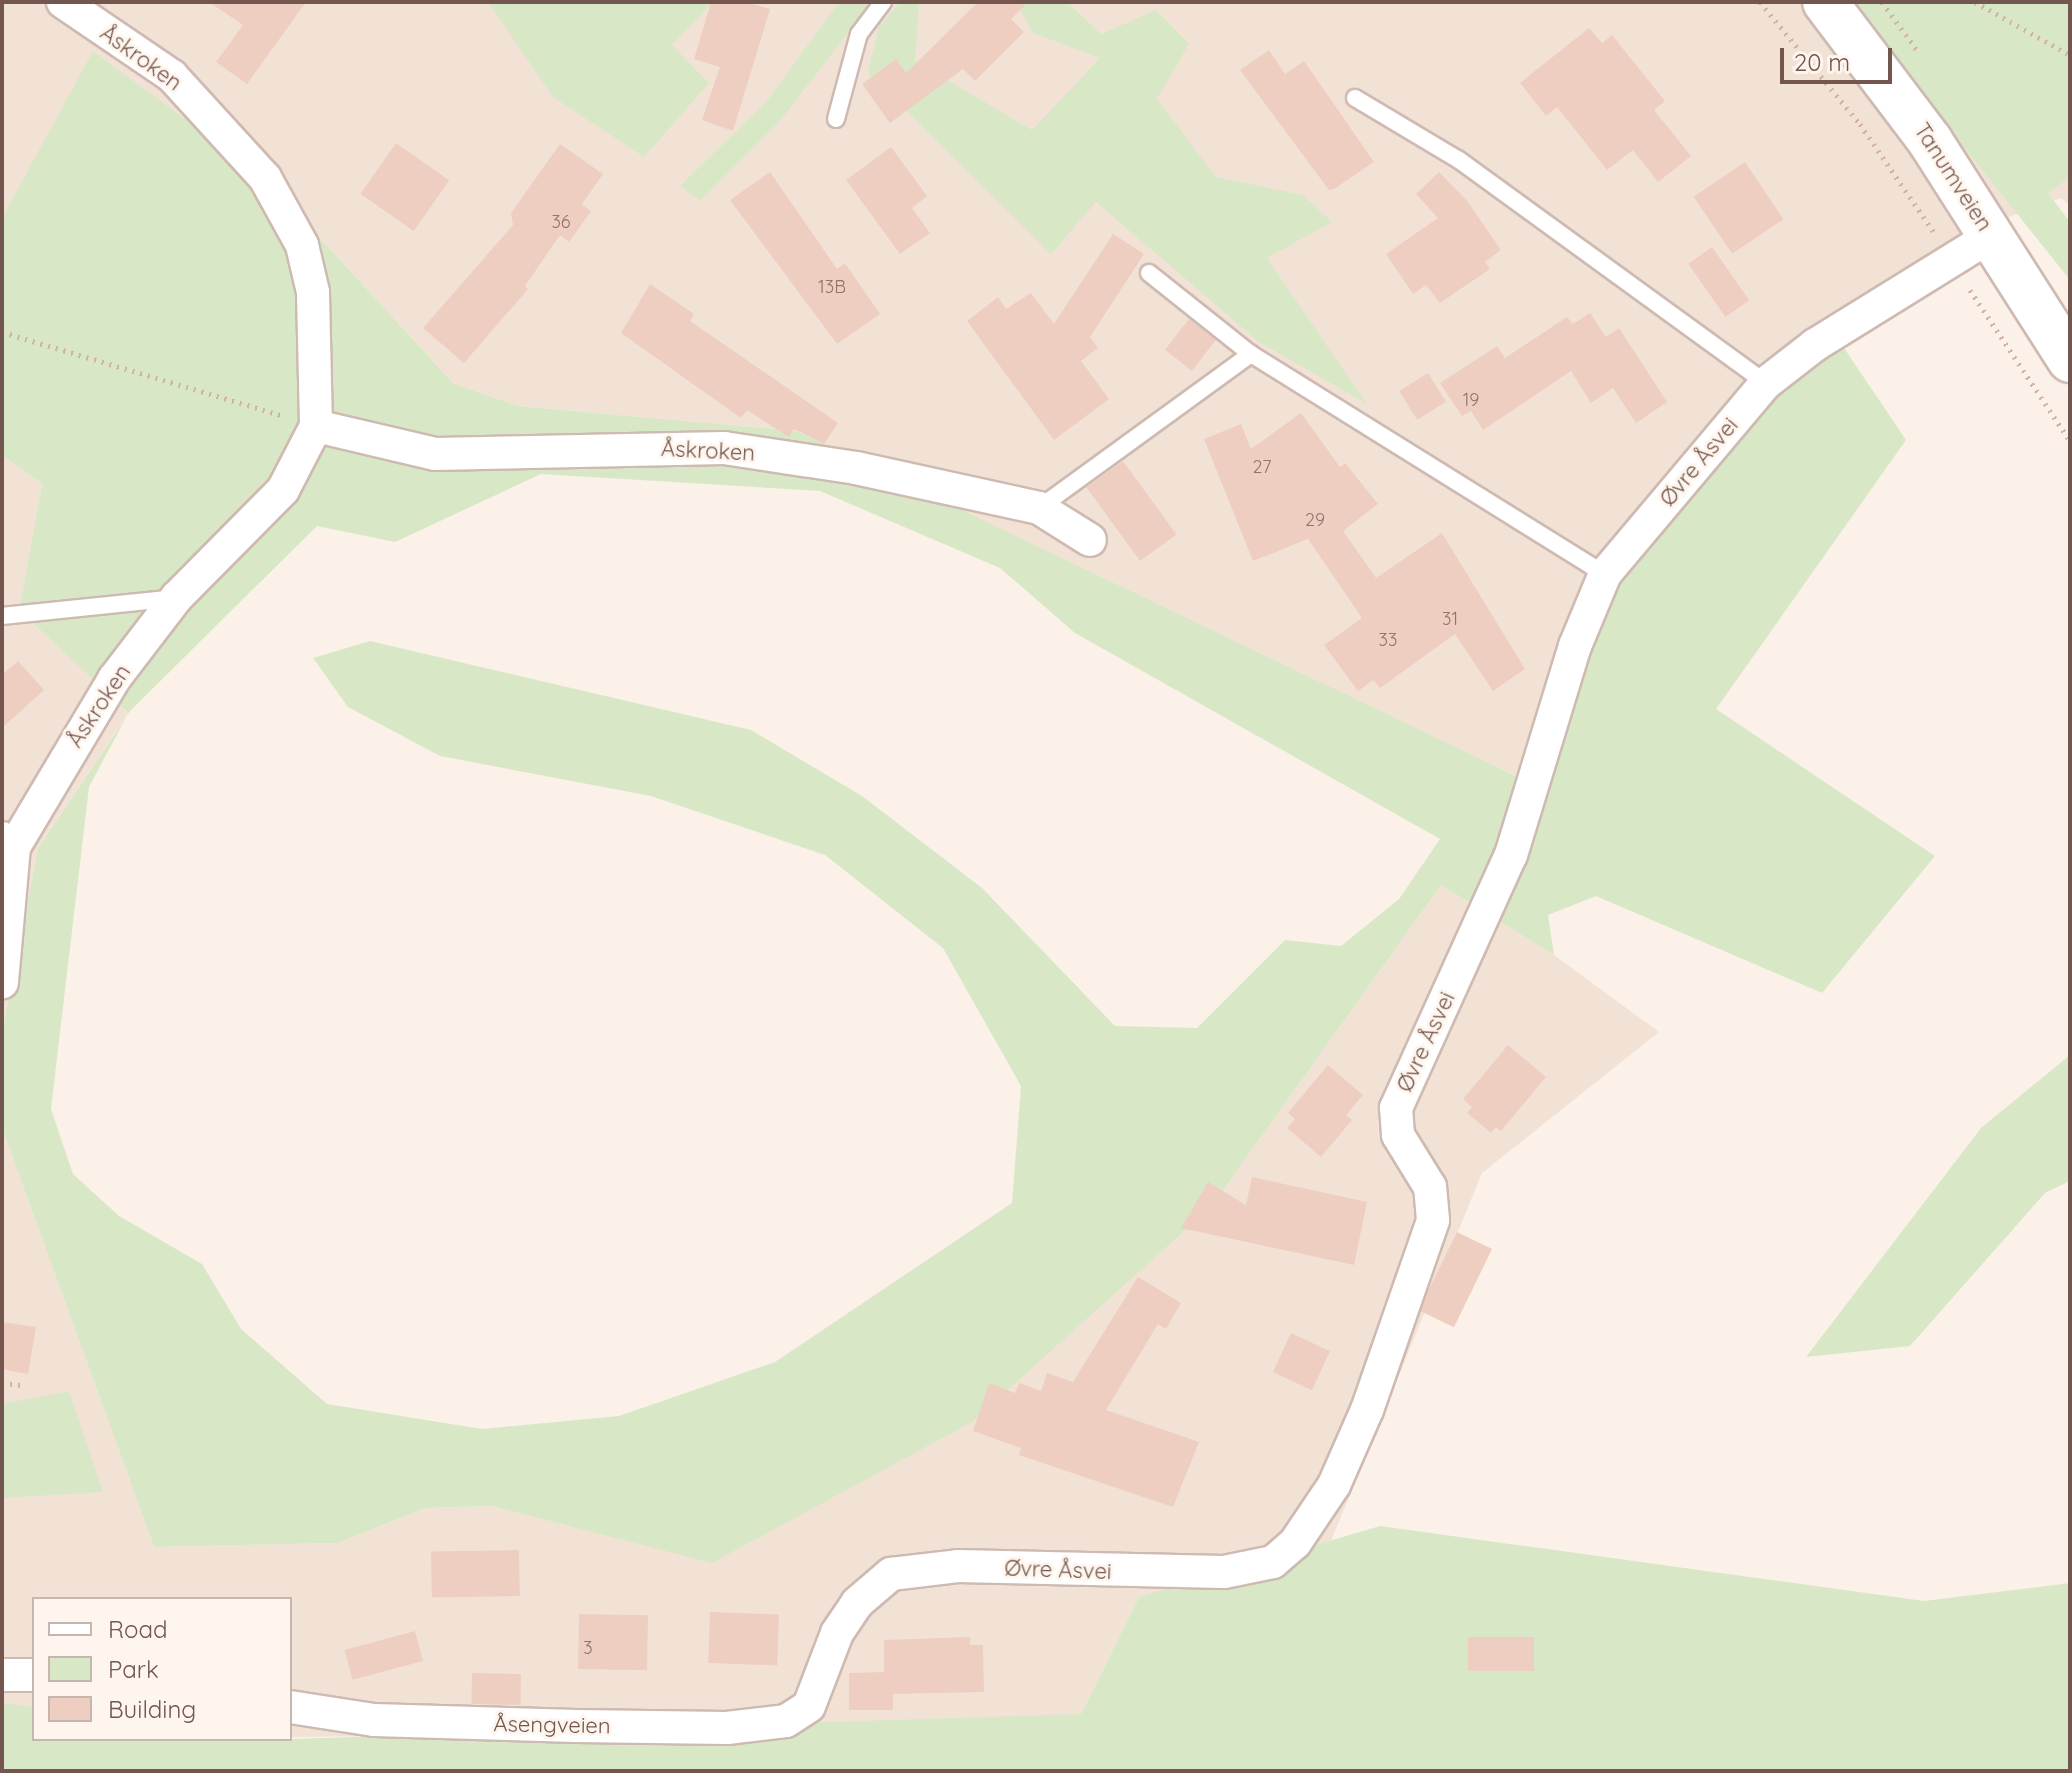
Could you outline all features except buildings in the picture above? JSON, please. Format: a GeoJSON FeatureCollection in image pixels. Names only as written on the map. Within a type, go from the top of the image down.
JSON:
{"type":"FeatureCollection","features":[{"type":"Feature","properties":{"kind":"main road","name":"Tanumveien"},"geometry":{"type":"LineString","coordinates":[[1825,2],[1930,141],[2070,360]]}},
{"type":"Feature","properties":{"kind":"street","name":"Åskroken"},"geometry":{"type":"LineString","coordinates":[[8,843],[106,692],[177,597],[283,490],[316,426],[318,330],[313,292],[302,245],[265,178],[172,76],[63,2]]}},
{"type":"Feature","properties":{"kind":"street","name":"Øvre Åsvei"},"geometry":{"type":"LineString","coordinates":[[809,1706],[837,1633],[857,1603],[891,1574],[958,1566],[1224,1572],[1273,1562],[1295,1543],[1334,1485],[1367,1410],[1433,1220],[1430,1187],[1398,1135],[1396,1108],[1511,855],[1575,646],[1605,574],[1766,383],[1815,345],[1991,236]]}},
{"type":"Feature","properties":{"kind":"street","name":"Åskroken"},"geometry":{"type":"LineString","coordinates":[[316,426],[435,454],[724,448],[856,468],[1039,508],[1090,540]]}},
{"type":"Feature","properties":{"kind":"street"},"geometry":{"type":"LineString","coordinates":[[2,982],[8,843]]}},
{"type":"Feature","properties":{"kind":"street"},"geometry":{"type":"LineString","coordinates":[[2,1675],[32,1675]]}},
{"type":"Feature","properties":{"kind":"street","name":"Åsengveien"},"geometry":{"type":"LineString","coordinates":[[292,1707],[374,1720],[727,1728],[786,1721],[809,1706]]}},
{"type":"Feature","properties":{"kind":"lane"},"geometry":{"type":"LineString","coordinates":[[836,119],[859,34],[883,2]]}},
{"type":"Feature","properties":{"kind":"lane"},"geometry":{"type":"LineString","coordinates":[[1355,98],[1459,160],[1766,383]]}},
{"type":"Feature","properties":{"kind":"lane"},"geometry":{"type":"LineString","coordinates":[[1149,273],[1251,354],[1605,574]]}},
{"type":"Feature","properties":{"kind":"lane"},"geometry":{"type":"LineString","coordinates":[[1039,508],[1251,354]]}},
{"type":"Feature","properties":{"kind":"lane"},"geometry":{"type":"LineString","coordinates":[[2,616],[177,597]]}},
{"type":"Feature","properties":{"kind":"path"},"geometry":{"type":"LineString","coordinates":[[1760,2],[1860,124],[2070,441]]}},
{"type":"Feature","properties":{"kind":"path"},"geometry":{"type":"LineString","coordinates":[[1975,2],[2070,55]]}},
{"type":"Feature","properties":{"kind":"path"},"geometry":{"type":"LineString","coordinates":[[2,332],[316,426]]}},
{"type":"Feature","properties":{"kind":"path"},"geometry":{"type":"LineString","coordinates":[[2,1383],[21,1385]]}},
{"type":"Feature","properties":{"kind":"shaded area"},"geometry":{"type":"Polygon","coordinates":[[[2,2],[2070,2],[2070,205],[2061,198],[1973,230],[1748,400],[1608,582],[1517,776],[1168,616],[798,431],[518,406],[453,383],[267,180],[58,484],[2,445],[2,2]]]}},
{"type":"Feature","properties":{"kind":"shaded area"},"geometry":{"type":"Polygon","coordinates":[[[2,455],[42,484],[19,610],[129,712],[38,848],[2,1034],[2,455]]]}},
{"type":"Feature","properties":{"kind":"shaded area"},"geometry":{"type":"Polygon","coordinates":[[[1441,885],[1554,955],[1659,1032],[1482,1173],[1326,1553],[1139,1597],[1081,1714],[778,1732],[292,1737],[292,1597],[32,1597],[32,1707],[2,1704],[2,1128],[154,1547],[338,1543],[425,1508],[492,1506],[712,1562],[1211,1207],[1441,885]]]}},
{"type":"Feature","properties":{"kind":"green space"},"geometry":{"type":"Polygon","coordinates":[[[488,2],[713,2],[672,45],[709,83],[644,157],[553,97],[488,2]]]}},
{"type":"Feature","properties":{"kind":"green space"},"geometry":{"type":"Polygon","coordinates":[[[839,2],[872,2],[779,122],[700,201],[680,186],[767,101],[839,2]]]}},
{"type":"Feature","properties":{"kind":"green space"},"geometry":{"type":"Polygon","coordinates":[[[900,2],[919,2],[915,61],[1032,130],[1100,58],[1033,33],[1016,2],[1067,2],[1101,34],[1156,10],[1189,44],[1157,99],[1216,177],[1303,195],[1332,222],[1267,258],[1367,404],[1259,342],[1096,202],[1051,254],[868,73],[878,29],[900,2]]]}},
{"type":"Feature","properties":{"kind":"green space"},"geometry":{"type":"Polygon","coordinates":[[[1848,2],[2070,2],[2070,177],[2048,193],[2070,222],[2070,280],[1848,2]]]}},
{"type":"Feature","properties":{"kind":"green space"},"geometry":{"type":"Polygon","coordinates":[[[93,51],[265,178],[453,383],[518,406],[797,431],[1516,776],[1608,582],[1748,400],[1836,336],[1906,440],[1716,709],[1935,856],[1822,993],[1596,896],[1548,915],[1554,955],[1441,885],[1211,1207],[972,1422],[712,1563],[492,1506],[425,1508],[338,1543],[154,1547],[2,1128],[2,1034],[38,848],[126,717],[89,787],[51,1109],[73,1174],[119,1216],[202,1264],[241,1329],[327,1404],[482,1429],[619,1416],[775,1362],[1012,1203],[1021,1086],[943,948],[825,855],[651,796],[440,756],[348,707],[313,658],[370,641],[751,730],[862,796],[982,888],[1115,1026],[1197,1028],[1285,940],[1341,946],[1399,899],[1440,839],[1075,633],[1000,568],[820,491],[541,474],[395,542],[317,526],[129,713],[19,610],[42,484],[2,455],[2,218],[93,51]]]}},
{"type":"Feature","properties":{"kind":"green space"},"geometry":{"type":"Polygon","coordinates":[[[2070,1055],[2070,1181],[2045,1193],[1910,1346],[1806,1357],[1981,1128],[2070,1055]]]}},
{"type":"Feature","properties":{"kind":"green space"},"geometry":{"type":"Polygon","coordinates":[[[69,1391],[103,1492],[2,1498],[2,1404],[69,1391]]]}},
{"type":"Feature","properties":{"kind":"green space"},"geometry":{"type":"Polygon","coordinates":[[[1380,1526],[1924,1601],[2070,1583],[2070,1771],[2,1771],[2,1703],[32,1707],[32,1741],[292,1741],[1081,1714],[1139,1597],[1380,1526]]]}}]}
